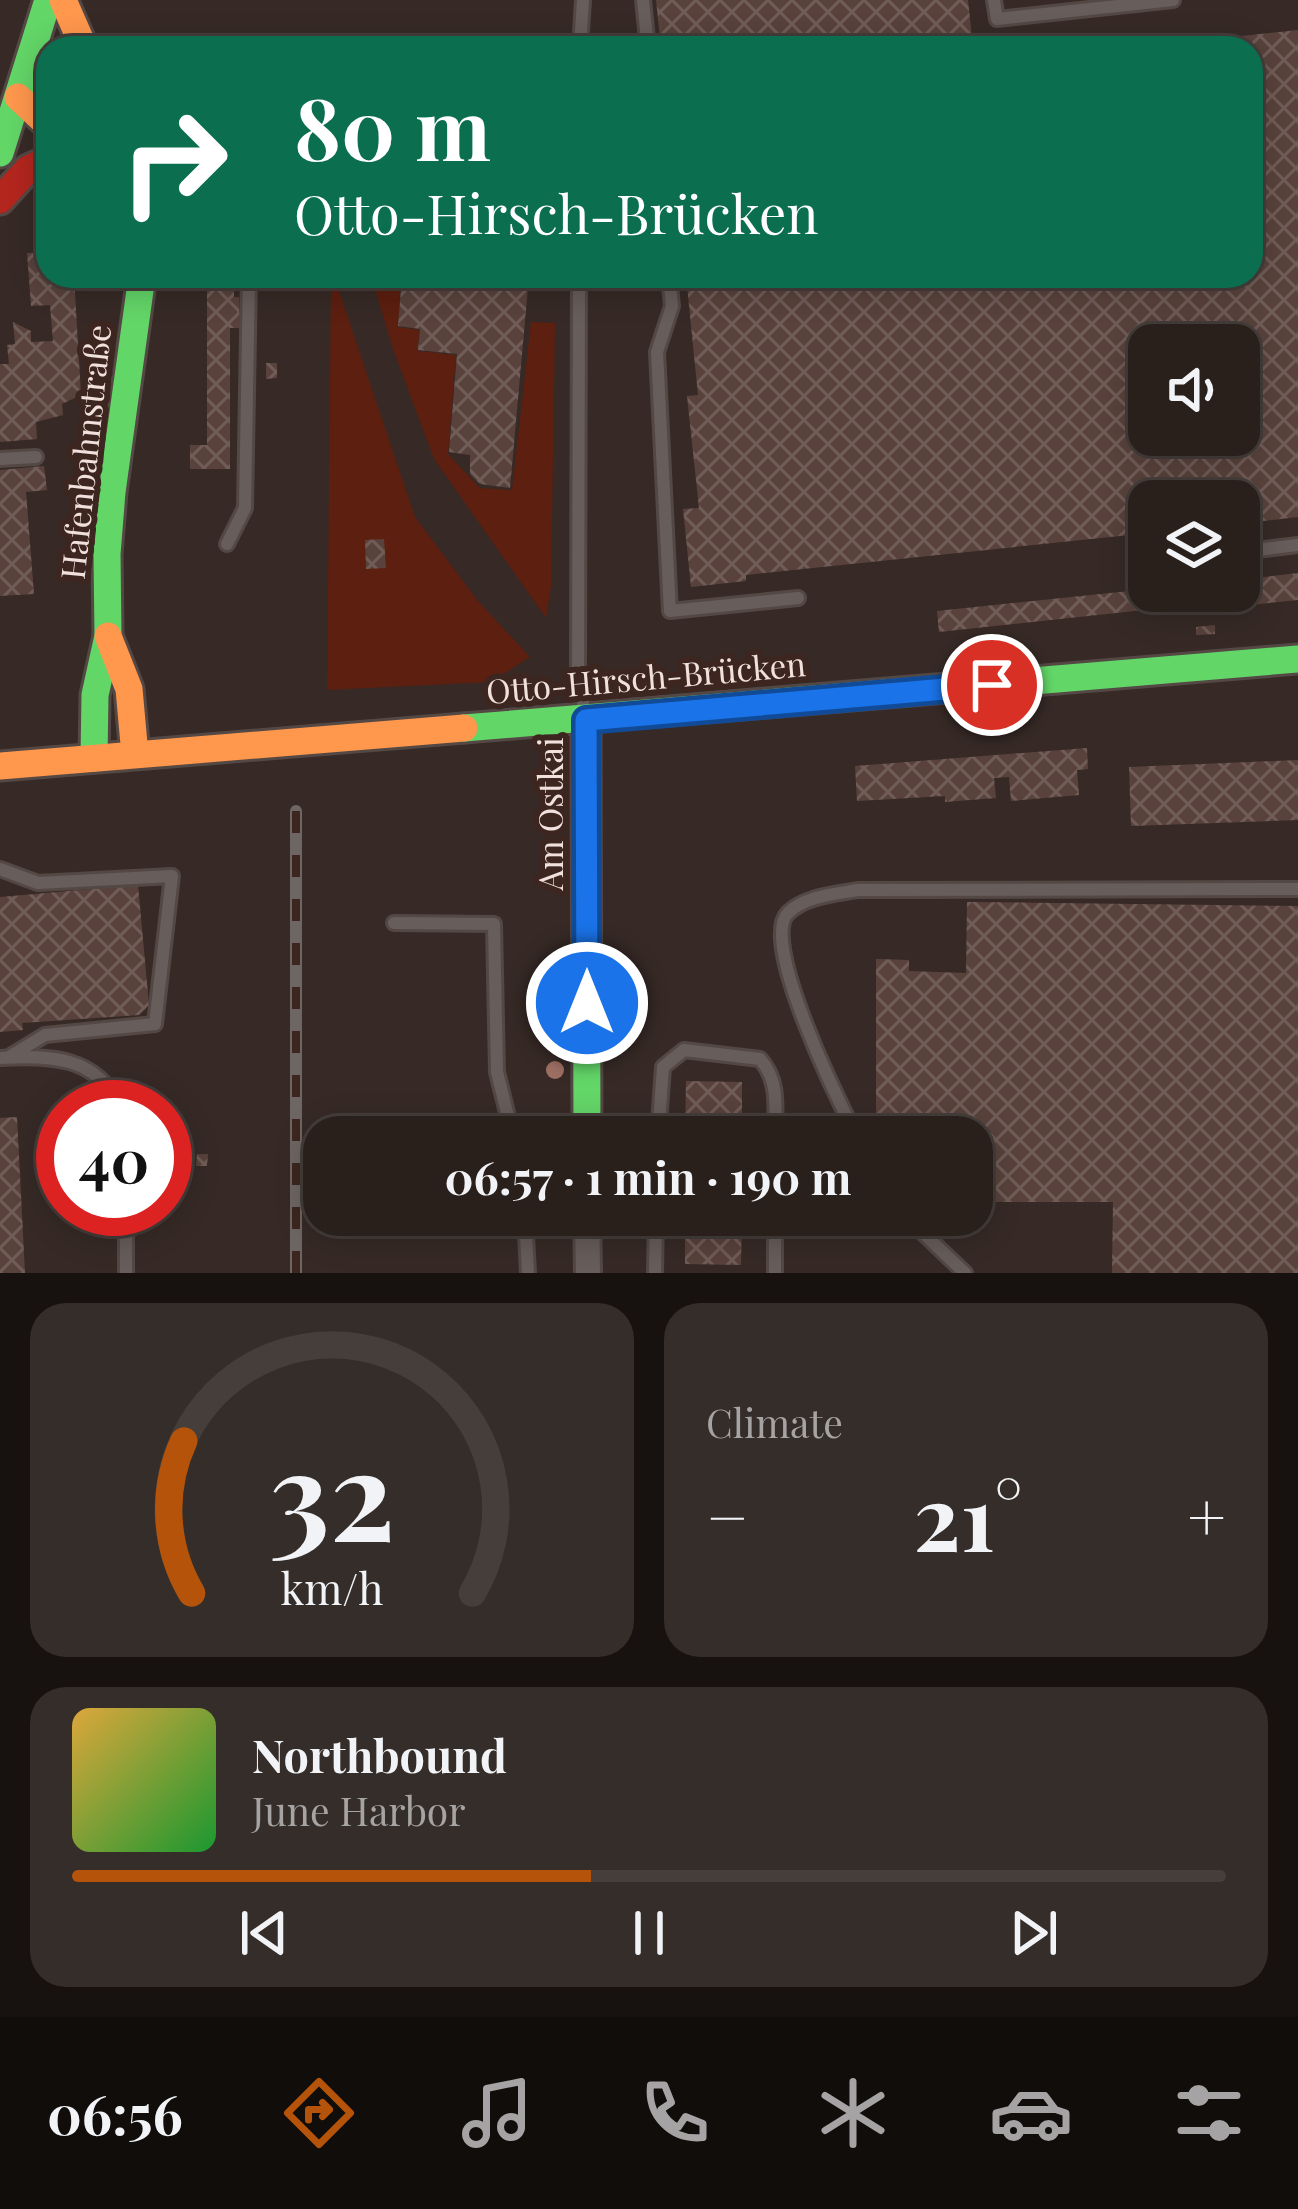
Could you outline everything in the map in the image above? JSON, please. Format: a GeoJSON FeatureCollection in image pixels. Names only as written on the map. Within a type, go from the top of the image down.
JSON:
{"type":"FeatureCollection","features":[{"type":"Feature","properties":{"kind":"main road"},"geometry":{"type":"LineString","coordinates":[[37,36],[48,0]]}},
{"type":"Feature","properties":{"kind":"main road"},"geometry":{"type":"LineString","coordinates":[[63,0],[77,36]]}},
{"type":"Feature","properties":{"kind":"main road"},"geometry":{"type":"LineString","coordinates":[[0,153],[36,39]]}},
{"type":"Feature","properties":{"kind":"main road"},"geometry":{"type":"LineString","coordinates":[[18,97],[36,90]]}},
{"type":"Feature","properties":{"kind":"main road"},"geometry":{"type":"LineString","coordinates":[[18,97],[36,114]]}},
{"type":"Feature","properties":{"kind":"main road"},"geometry":{"type":"LineString","coordinates":[[0,200],[36,165]]}},
{"type":"Feature","properties":{"kind":"main road","name":"Hafenbahnstraße"},"geometry":{"type":"LineString","coordinates":[[94,758],[95,695],[108,636],[112,492],[140,288]]}},
{"type":"Feature","properties":{"kind":"main road","name":"Hafenbahnstraße"},"geometry":{"type":"LineString","coordinates":[[108,636],[129,689],[135,755]]}},
{"type":"Feature","properties":{"kind":"main road","name":"Otto-Hirsch-Brücken"},"geometry":{"type":"LineString","coordinates":[[0,766],[1298,659]]}},
{"type":"Feature","properties":{"kind":"main road","name":"Am Ostkai"},"geometry":{"type":"LineString","coordinates":[[586,720],[587,1116]]}},
{"type":"Feature","properties":{"kind":"street"},"geometry":{"type":"LineString","coordinates":[[587,1236],[588,1273]]}},
{"type":"Feature","properties":{"kind":"lane"},"geometry":{"type":"LineString","coordinates":[[581,36],[583,0]]}},
{"type":"Feature","properties":{"kind":"lane"},"geometry":{"type":"LineString","coordinates":[[643,0],[647,36]]}},
{"type":"Feature","properties":{"kind":"lane"},"geometry":{"type":"LineString","coordinates":[[994,0],[997,19],[1173,0]]}},
{"type":"Feature","properties":{"kind":"lane"},"geometry":{"type":"LineString","coordinates":[[227,544],[245,508],[249,288]]}},
{"type":"Feature","properties":{"kind":"lane","name":"Am Ostkai"},"geometry":{"type":"LineString","coordinates":[[579,288],[578,676],[586,720]]}},
{"type":"Feature","properties":{"kind":"lane"},"geometry":{"type":"LineString","coordinates":[[670,288],[672,306],[657,352],[670,611],[798,598]]}},
{"type":"Feature","properties":{"kind":"lane"},"geometry":{"type":"LineString","coordinates":[[0,459],[36,457]]}},
{"type":"Feature","properties":{"kind":"lane"},"geometry":{"type":"LineString","coordinates":[[1260,550],[1298,545]]}},
{"type":"Feature","properties":{"kind":"lane"},"geometry":{"type":"LineString","coordinates":[[0,869],[38,883],[172,876],[155,1024],[45,1034],[5,1058]]}},
{"type":"Feature","properties":{"kind":"lane"},"geometry":{"type":"LineString","coordinates":[[846,1116],[787,975],[778,939],[788,912],[810,900],[858,890],[1298,889]]}},
{"type":"Feature","properties":{"kind":"lane"},"geometry":{"type":"LineString","coordinates":[[394,922],[494,924],[497,1072],[508,1116]]}},
{"type":"Feature","properties":{"kind":"lane"},"geometry":{"type":"LineString","coordinates":[[659,1116],[663,1066],[684,1050],[760,1058],[771,1070],[775,1116]]}},
{"type":"Feature","properties":{"kind":"lane"},"geometry":{"type":"LineString","coordinates":[[5,1058],[50,1055],[90,1068],[103,1080]]}},
{"type":"Feature","properties":{"kind":"lane"},"geometry":{"type":"LineString","coordinates":[[126,1236],[126,1273]]}},
{"type":"Feature","properties":{"kind":"lane"},"geometry":{"type":"LineString","coordinates":[[526,1236],[529,1273]]}},
{"type":"Feature","properties":{"kind":"lane"},"geometry":{"type":"LineString","coordinates":[[655,1273],[656,1236]]}},
{"type":"Feature","properties":{"kind":"lane"},"geometry":{"type":"LineString","coordinates":[[775,1236],[775,1273]]}},
{"type":"Feature","properties":{"kind":"lane"},"geometry":{"type":"LineString","coordinates":[[926,1236],[965,1273]]}},
{"type":"Feature","properties":{"kind":"shaded area"},"geometry":{"type":"Polygon","coordinates":[[[331,288],[338,288],[415,517],[478,601],[530,657],[491,682],[327,690],[331,288]]]}},
{"type":"Feature","properties":{"kind":"shaded area"},"geometry":{"type":"Polygon","coordinates":[[[375,288],[400,288],[398,327],[419,330],[418,351],[456,355],[448,454],[480,488],[512,490],[531,322],[555,323],[551,586],[546,618],[434,459],[375,288]]]}},
{"type":"Feature","properties":{"kind":"building"},"geometry":{"type":"Polygon","coordinates":[[[656,0],[968,0],[972,36],[660,36],[656,0]]]}},
{"type":"Feature","properties":{"kind":"building"},"geometry":{"type":"Polygon","coordinates":[[[1298,30],[1298,517],[1260,522],[1260,480],[1128,480],[1128,535],[746,575],[746,581],[691,587],[683,509],[699,508],[687,396],[698,395],[687,288],[1263,288],[1263,36],[1242,36],[1298,30]]]}},
{"type":"Feature","properties":{"kind":"building"},"geometry":{"type":"Polygon","coordinates":[[[27,253],[36,253],[36,288],[75,288],[81,395],[62,404],[63,415],[36,422],[37,439],[0,442],[0,364],[9,364],[7,345],[15,344],[13,322],[31,331],[31,342],[53,341],[50,305],[31,306],[27,253]]]}},
{"type":"Feature","properties":{"kind":"building"},"geometry":{"type":"Polygon","coordinates":[[[207,288],[234,288],[234,297],[239,297],[240,328],[230,328],[230,469],[190,469],[190,445],[207,445],[207,288]]]}},
{"type":"Feature","properties":{"kind":"building"},"geometry":{"type":"Polygon","coordinates":[[[401,288],[528,288],[510,488],[480,484],[470,474],[470,455],[449,452],[457,354],[418,350],[420,329],[398,326],[401,288]]]}},
{"type":"Feature","properties":{"kind":"building"},"geometry":{"type":"Polygon","coordinates":[[[266,363],[277,363],[277,378],[266,379],[266,363]]]}},
{"type":"Feature","properties":{"kind":"building"},"geometry":{"type":"Polygon","coordinates":[[[44,466],[47,490],[26,492],[34,594],[0,596],[0,470],[44,466]]]}},
{"type":"Feature","properties":{"kind":"building"},"geometry":{"type":"Polygon","coordinates":[[[384,539],[386,568],[366,569],[365,540],[384,539]]]}},
{"type":"Feature","properties":{"kind":"building"},"geometry":{"type":"Polygon","coordinates":[[[1298,573],[1298,600],[1260,604],[1260,578],[1298,573]]]}},
{"type":"Feature","properties":{"kind":"building"},"geometry":{"type":"Polygon","coordinates":[[[1128,591],[1128,612],[939,632],[937,611],[1128,591]]]}},
{"type":"Feature","properties":{"kind":"building"},"geometry":{"type":"Polygon","coordinates":[[[1215,625],[1215,634],[1196,635],[1196,627],[1215,625]]]}},
{"type":"Feature","properties":{"kind":"building"},"geometry":{"type":"Polygon","coordinates":[[[1087,748],[1088,769],[1077,770],[1079,795],[1011,801],[1009,777],[994,778],[996,798],[857,801],[855,766],[1087,748]]]}},
{"type":"Feature","properties":{"kind":"building"},"geometry":{"type":"Polygon","coordinates":[[[1298,760],[1298,820],[1131,826],[1129,767],[1298,760]]]}},
{"type":"Feature","properties":{"kind":"building"},"geometry":{"type":"Polygon","coordinates":[[[138,885],[149,1005],[139,1015],[22,1023],[23,1030],[0,1032],[0,897],[138,885]]]}},
{"type":"Feature","properties":{"kind":"building"},"geometry":{"type":"Polygon","coordinates":[[[967,902],[1298,906],[1298,1273],[1112,1273],[1113,1202],[993,1202],[993,1116],[876,1116],[876,959],[909,960],[909,971],[966,973],[967,902]]]}},
{"type":"Feature","properties":{"kind":"building"},"geometry":{"type":"Polygon","coordinates":[[[686,1081],[742,1082],[742,1116],[685,1116],[686,1081]]]}},
{"type":"Feature","properties":{"kind":"building"},"geometry":{"type":"Polygon","coordinates":[[[17,1117],[25,1273],[0,1273],[0,1118],[17,1117]]]}},
{"type":"Feature","properties":{"kind":"building"},"geometry":{"type":"Polygon","coordinates":[[[197,1154],[208,1154],[207,1166],[196,1166],[197,1154]]]}},
{"type":"Feature","properties":{"kind":"building"},"geometry":{"type":"Polygon","coordinates":[[[685,1236],[742,1236],[741,1265],[685,1264],[685,1236]]]}},
{"type":"Feature","properties":{"kind":"railway"},"geometry":{"type":"LineString","coordinates":[[296,811],[296,1273]]}},
{"type":"Feature","properties":{"kind":"traffic: fast"},"geometry":{"type":"LineString","coordinates":[[37,36],[48,0]]}},
{"type":"Feature","properties":{"kind":"traffic: fast"},"geometry":{"type":"LineString","coordinates":[[0,153],[36,38]]}},
{"type":"Feature","properties":{"kind":"traffic: fast"},"geometry":{"type":"LineString","coordinates":[[94,758],[95,695],[108,636],[112,492],[140,288]]}},
{"type":"Feature","properties":{"kind":"traffic: fast"},"geometry":{"type":"LineString","coordinates":[[464,728],[1298,659]]}},
{"type":"Feature","properties":{"kind":"traffic: fast"},"geometry":{"type":"LineString","coordinates":[[586,720],[587,1116]]}},
{"type":"Feature","properties":{"kind":"traffic: slow"},"geometry":{"type":"LineString","coordinates":[[63,0],[79,36]]}},
{"type":"Feature","properties":{"kind":"traffic: slow"},"geometry":{"type":"LineString","coordinates":[[18,97],[36,114]]}},
{"type":"Feature","properties":{"kind":"traffic: slow"},"geometry":{"type":"LineString","coordinates":[[108,636],[129,689],[135,755]]}},
{"type":"Feature","properties":{"kind":"traffic: slow"},"geometry":{"type":"LineString","coordinates":[[0,766],[464,728]]}},
{"type":"Feature","properties":{"kind":"traffic: jam"},"geometry":{"type":"LineString","coordinates":[[0,200],[36,165]]}},
{"type":"Feature","properties":{"kind":"route"},"geometry":{"type":"LineString","coordinates":[[587,1003],[586,720],[992,685]]}}]}
